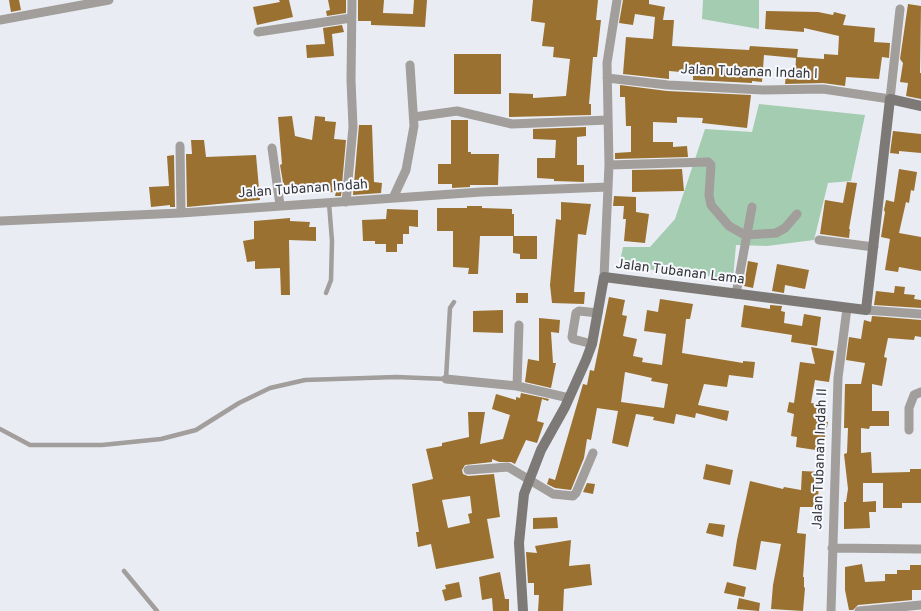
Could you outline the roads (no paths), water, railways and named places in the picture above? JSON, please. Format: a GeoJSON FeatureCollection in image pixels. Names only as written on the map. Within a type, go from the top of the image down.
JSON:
{"type":"FeatureCollection","features":[{"type":"Feature","properties":{"kind":"street"},"geometry":{"type":"LineString","coordinates":[[0,20],[96,1],[109,0]]}},
{"type":"Feature","properties":{"kind":"street"},"geometry":{"type":"LineString","coordinates":[[346,202],[353,127],[351,80],[352,0]]}},
{"type":"Feature","properties":{"kind":"street"},"geometry":{"type":"LineString","coordinates":[[604,277],[610,165],[607,64],[617,0]]}},
{"type":"Feature","properties":{"kind":"street"},"geometry":{"type":"LineString","coordinates":[[900,9],[866,310],[921,314]]}},
{"type":"Feature","properties":{"kind":"street"},"geometry":{"type":"LineString","coordinates":[[258,32],[351,18]]}},
{"type":"Feature","properties":{"kind":"street"},"geometry":{"type":"LineString","coordinates":[[393,198],[406,170],[414,126],[410,65]]}},
{"type":"Feature","properties":{"kind":"street","name":"Jalan Tubanan Indah I"},"geometry":{"type":"LineString","coordinates":[[607,78],[668,85],[763,90],[823,89],[890,99]]}},
{"type":"Feature","properties":{"kind":"street"},"geometry":{"type":"LineString","coordinates":[[890,99],[921,106]]}},
{"type":"Feature","properties":{"kind":"street"},"geometry":{"type":"LineString","coordinates":[[414,117],[458,111],[512,124],[608,120]]}},
{"type":"Feature","properties":{"kind":"street"},"geometry":{"type":"LineString","coordinates":[[180,146],[181,213]]}},
{"type":"Feature","properties":{"kind":"street"},"geometry":{"type":"LineString","coordinates":[[272,148],[280,205]]}},
{"type":"Feature","properties":{"kind":"street"},"geometry":{"type":"LineString","coordinates":[[610,165],[708,162],[710,164],[709,196],[711,205],[729,226],[746,235],[776,233],[785,228],[797,214]]}},
{"type":"Feature","properties":{"kind":"street","name":"Jalan Tubanan Indah"},"geometry":{"type":"LineString","coordinates":[[0,221],[181,213],[280,205],[608,186]]}},
{"type":"Feature","properties":{"kind":"street"},"geometry":{"type":"LineString","coordinates":[[736,294],[752,207]]}},
{"type":"Feature","properties":{"kind":"street"},"geometry":{"type":"LineString","coordinates":[[819,240],[874,246]]}},
{"type":"Feature","properties":{"kind":"street","name":"Jalan Tubanan Lama"},"geometry":{"type":"LineString","coordinates":[[523,611],[519,544],[524,494],[528,479],[541,450],[569,398],[592,344],[604,277],[866,310]]}},
{"type":"Feature","properties":{"kind":"street","name":"Jalan Tubanan Indah II"},"geometry":{"type":"LineString","coordinates":[[831,611],[838,378],[847,308]]}},
{"type":"Feature","properties":{"kind":"street"},"geometry":{"type":"LineString","coordinates":[[592,344],[573,338],[576,313],[579,311],[598,313]]}},
{"type":"Feature","properties":{"kind":"street"},"geometry":{"type":"LineString","coordinates":[[517,386],[519,325]]}},
{"type":"Feature","properties":{"kind":"street"},"geometry":{"type":"LineString","coordinates":[[446,379],[517,386],[569,398]]}},
{"type":"Feature","properties":{"kind":"street"},"geometry":{"type":"LineString","coordinates":[[909,430],[909,408],[914,394],[921,392]]}},
{"type":"Feature","properties":{"kind":"street"},"geometry":{"type":"LineString","coordinates":[[468,470],[505,467],[552,494],[573,496],[576,493],[593,453]]}},
{"type":"Feature","properties":{"kind":"street"},"geometry":{"type":"LineString","coordinates":[[832,548],[921,549]]}},
{"type":"Feature","properties":{"kind":"street"},"geometry":{"type":"LineString","coordinates":[[859,611],[921,605]]}},
{"type":"Feature","properties":{"kind":"lane"},"geometry":{"type":"LineString","coordinates":[[326,293],[331,280],[332,241],[329,203]]}},
{"type":"Feature","properties":{"kind":"lane"},"geometry":{"type":"LineString","coordinates":[[0,429],[30,445],[102,445],[161,439],[196,430],[239,403],[270,388],[305,380],[396,377],[446,379],[450,308],[454,302]]}},
{"type":"Feature","properties":{"kind":"lane"},"geometry":{"type":"LineString","coordinates":[[124,571],[157,611]]}}]}
